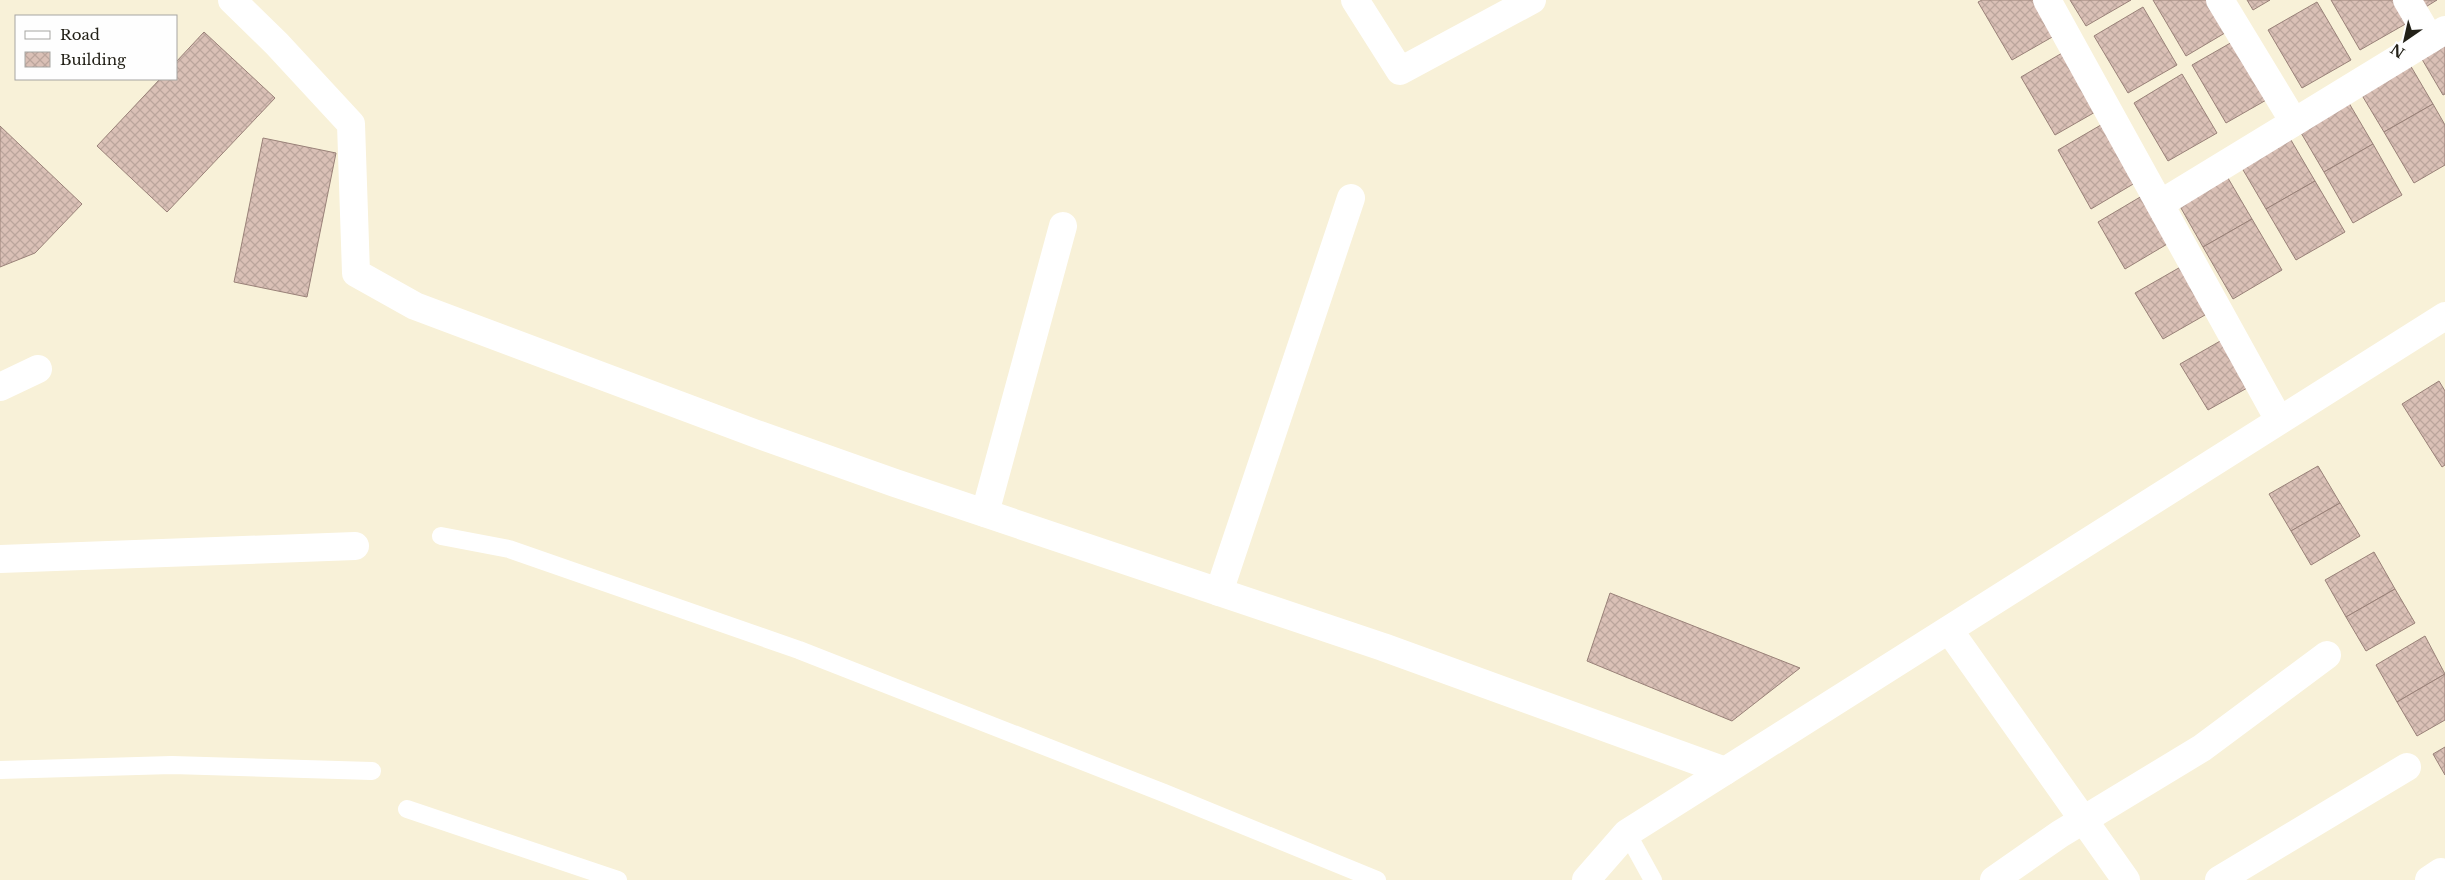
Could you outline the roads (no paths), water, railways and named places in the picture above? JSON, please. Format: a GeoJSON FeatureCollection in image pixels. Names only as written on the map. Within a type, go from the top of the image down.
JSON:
{"type":"FeatureCollection","features":[{"type":"Feature","properties":{"kind":"street"},"geometry":{"type":"LineString","coordinates":[[232,0],[351,124],[356,273],[415,306],[754,433],[1383,647],[1725,771]]}},
{"type":"Feature","properties":{"kind":"street"},"geometry":{"type":"LineString","coordinates":[[1355,0],[1400,70],[1532,0]]}},
{"type":"Feature","properties":{"kind":"street"},"geometry":{"type":"LineString","coordinates":[[2048,0],[2279,420]]}},
{"type":"Feature","properties":{"kind":"street"},"geometry":{"type":"LineString","coordinates":[[2220,0],[2294,122]]}},
{"type":"Feature","properties":{"kind":"street"},"geometry":{"type":"LineString","coordinates":[[2160,204],[2438,35],[2408,0]]}},
{"type":"Feature","properties":{"kind":"street"},"geometry":{"type":"LineString","coordinates":[[1219,592],[1351,198]]}},
{"type":"Feature","properties":{"kind":"street"},"geometry":{"type":"LineString","coordinates":[[986,513],[1063,226]]}},
{"type":"Feature","properties":{"kind":"street"},"geometry":{"type":"LineString","coordinates":[[1586,880],[1627,833],[2445,316]]}},
{"type":"Feature","properties":{"kind":"street"},"geometry":{"type":"LineString","coordinates":[[0,387],[38,369]]}},
{"type":"Feature","properties":{"kind":"street"},"geometry":{"type":"LineString","coordinates":[[0,559],[355,546]]}},
{"type":"Feature","properties":{"kind":"street"},"geometry":{"type":"LineString","coordinates":[[1949,630],[2126,880]]}},
{"type":"Feature","properties":{"kind":"street"},"geometry":{"type":"LineString","coordinates":[[1994,880],[2083,820],[2202,748],[2327,656]]}},
{"type":"Feature","properties":{"kind":"street"},"geometry":{"type":"LineString","coordinates":[[2219,880],[2407,767]]}},
{"type":"Feature","properties":{"kind":"lane"},"geometry":{"type":"LineString","coordinates":[[441,536],[509,549],[799,650],[1164,793],[1377,880]]}},
{"type":"Feature","properties":{"kind":"lane"},"geometry":{"type":"LineString","coordinates":[[0,770],[172,765],[372,771]]}},
{"type":"Feature","properties":{"kind":"lane"},"geometry":{"type":"LineString","coordinates":[[408,809],[618,880]]}},
{"type":"Feature","properties":{"kind":"lane"},"geometry":{"type":"LineString","coordinates":[[1627,833],[1653,880]]}}]}
